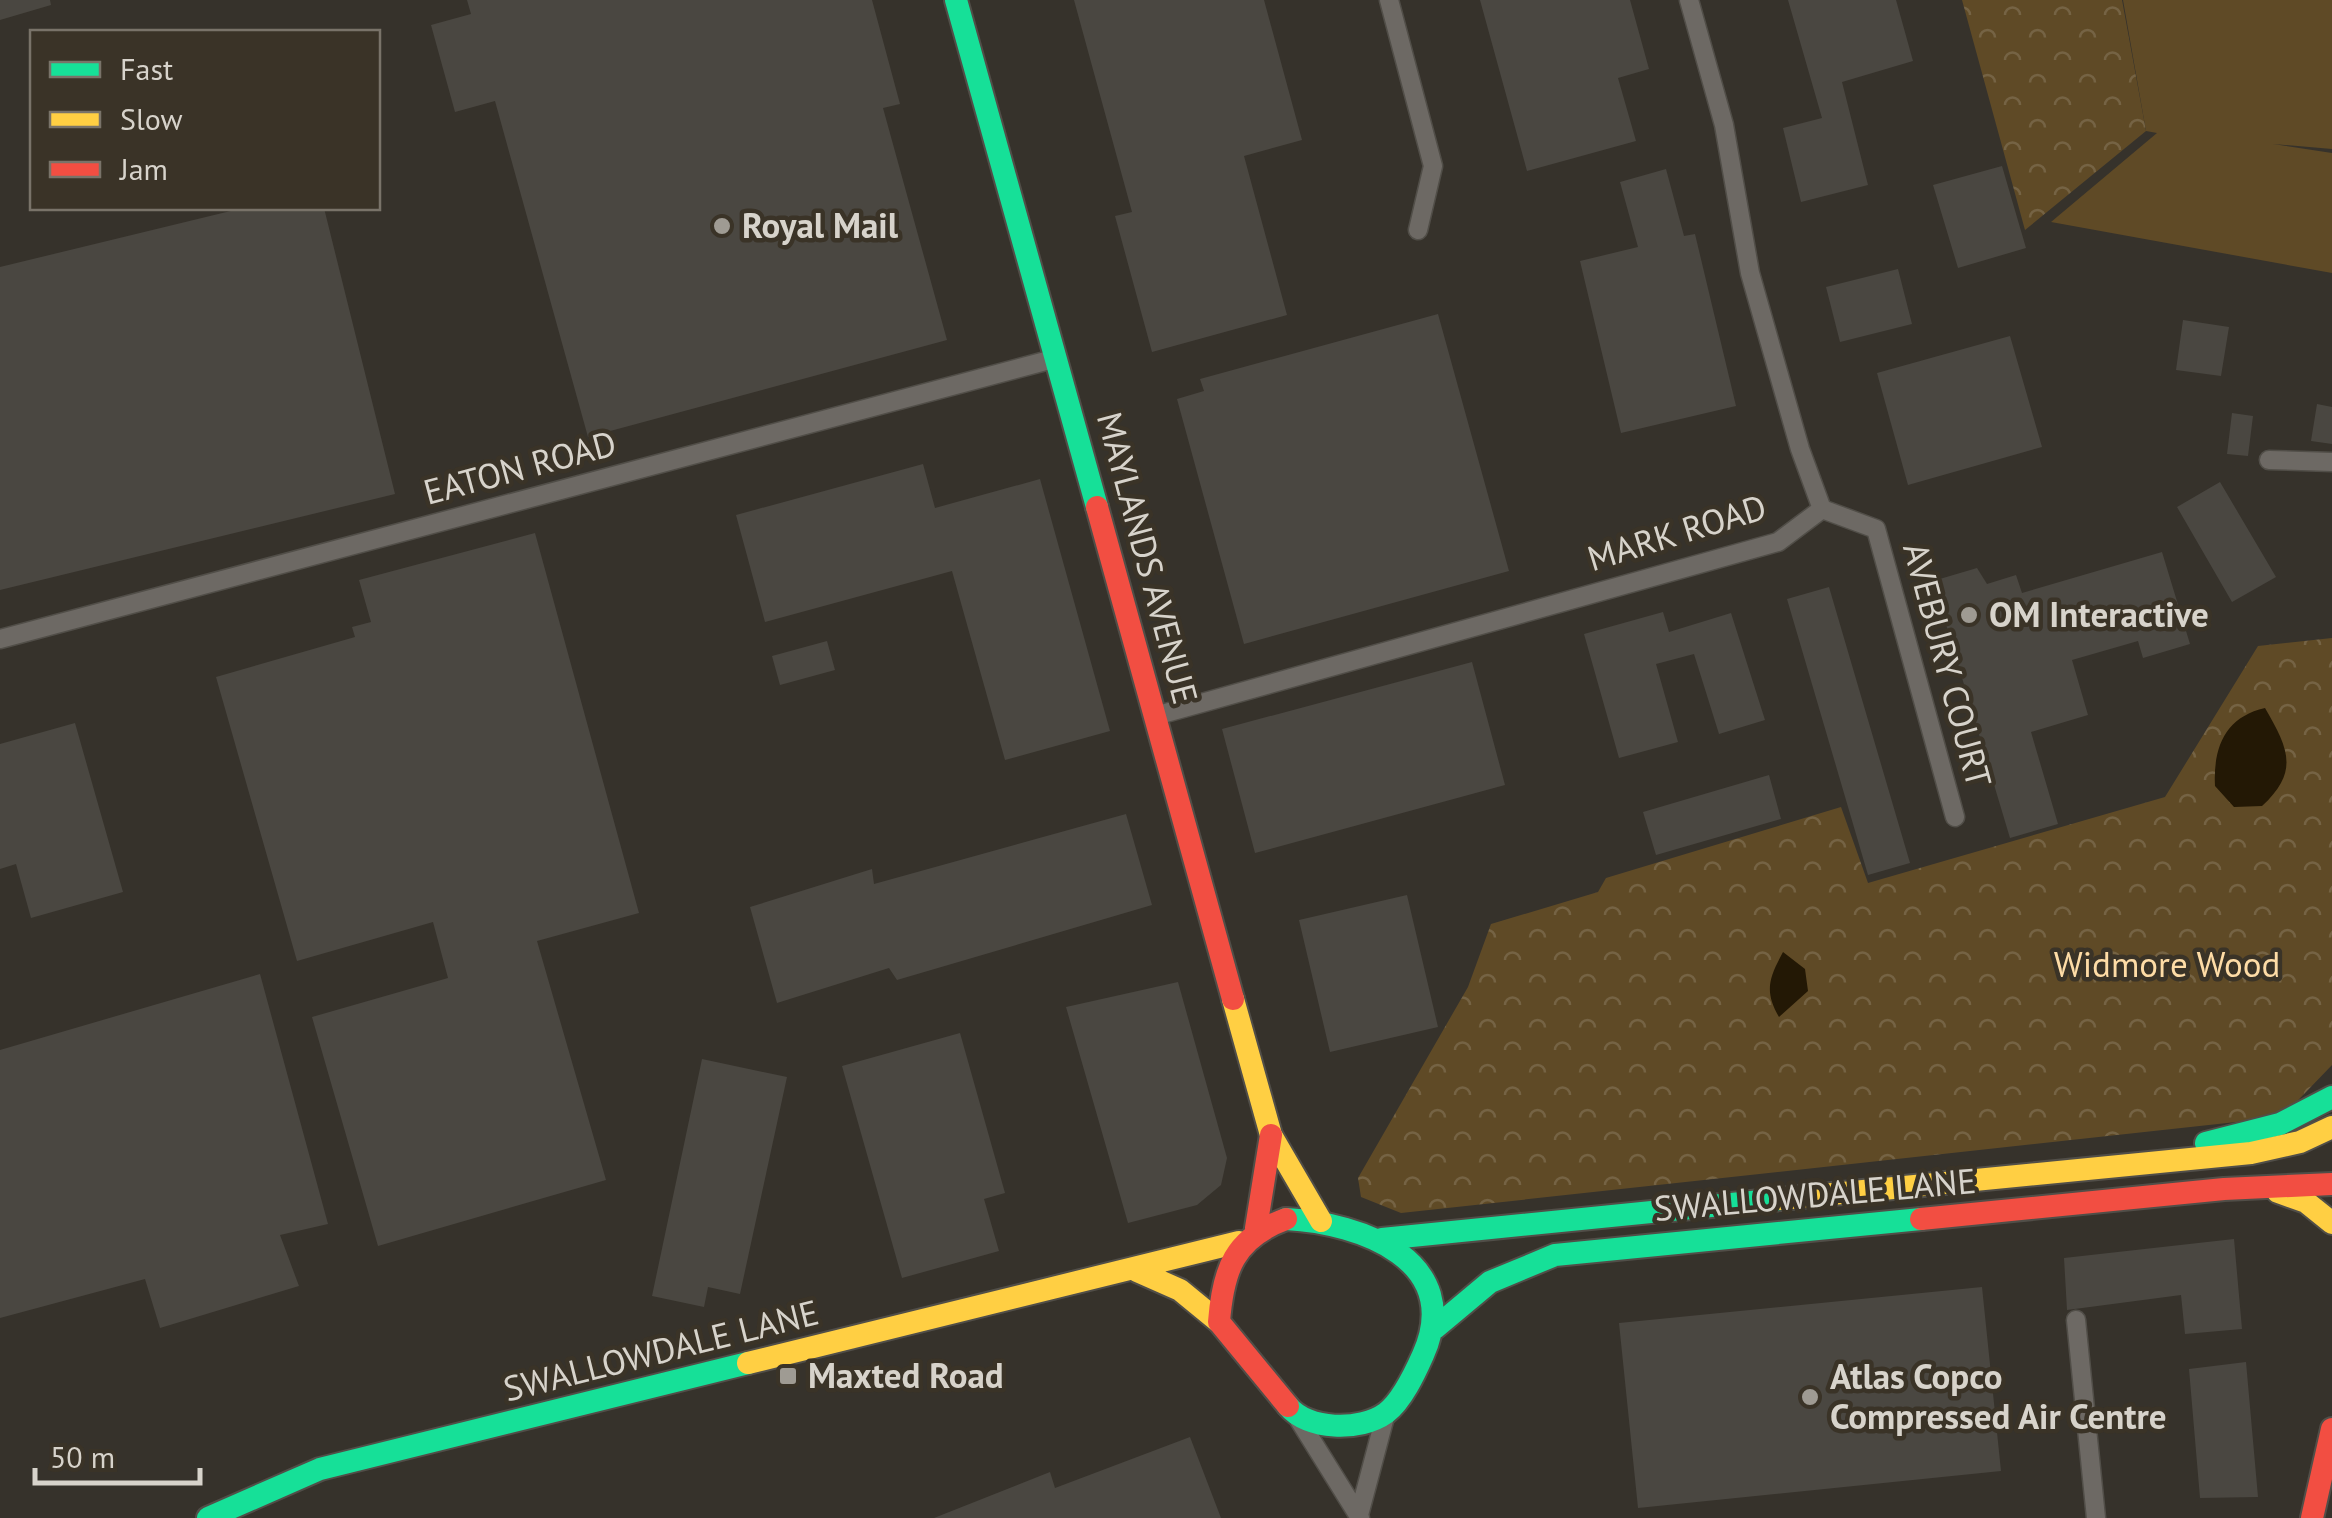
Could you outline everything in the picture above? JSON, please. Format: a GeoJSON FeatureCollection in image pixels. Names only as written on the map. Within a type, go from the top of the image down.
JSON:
{"type":"FeatureCollection","features":[{"type":"Feature","properties":{"kind":"main road","name":"MAYLANDS AVENUE"},"geometry":{"type":"LineString","coordinates":[[956,0],[1270,1135],[1322,1221]]}},
{"type":"Feature","properties":{"kind":"main road","name":"SWALLOWDALE LANE"},"geometry":{"type":"LineString","coordinates":[[2057,1170],[2259,1130],[2332,1097]]}},
{"type":"Feature","properties":{"kind":"main road","name":"SWALLOWDALE LANE"},"geometry":{"type":"LineString","coordinates":[[1382,1239],[2251,1153],[2300,1142],[2332,1127]]}},
{"type":"Feature","properties":{"kind":"main road","name":"MAYLANDS AVENUE"},"geometry":{"type":"LineString","coordinates":[[1247,1235],[1270,1135]]}},
{"type":"Feature","properties":{"kind":"main road","name":"SWALLOWDALE LANE"},"geometry":{"type":"LineString","coordinates":[[1435,1328],[1480,1286],[1523,1262],[1555,1255],[2224,1189],[2332,1184]]}},
{"type":"Feature","properties":{"kind":"main road","name":"SWALLOWDALE LANE"},"geometry":{"type":"LineString","coordinates":[[2224,1189],[2270,1190],[2327,1218]]}},
{"type":"Feature","properties":{"kind":"main road"},"geometry":{"type":"LineString","coordinates":[[1137,1271],[1180,1290],[1219,1322],[1300,1420],[1346,1424],[1386,1412],[1416,1373],[1435,1328],[1422,1275],[1382,1239],[1322,1221],[1286,1219],[1247,1235],[1222,1281],[1219,1322]]}},
{"type":"Feature","properties":{"kind":"main road","name":"SWALLOWDALE LANE"},"geometry":{"type":"LineString","coordinates":[[208,1518],[320,1469],[1137,1271],[1247,1235]]}},
{"type":"Feature","properties":{"kind":"main road"},"geometry":{"type":"LineString","coordinates":[[2312,1518],[2332,1415]]}},
{"type":"Feature","properties":{"kind":"street"},"geometry":{"type":"LineString","coordinates":[[1389,0],[1433,166],[1418,230]]}},
{"type":"Feature","properties":{"kind":"street","name":"MARK ROAD"},"geometry":{"type":"LineString","coordinates":[[1154,716],[1778,542],[1822,509],[1800,449],[1750,273],[1724,125],[1689,0]]}},
{"type":"Feature","properties":{"kind":"street","name":"EATON ROAD"},"geometry":{"type":"LineString","coordinates":[[0,639],[1056,358]]}},
{"type":"Feature","properties":{"kind":"street"},"geometry":{"type":"LineString","coordinates":[[2269,460],[2332,462]]}},
{"type":"Feature","properties":{"kind":"street","name":"AVEBURY COURT"},"geometry":{"type":"LineString","coordinates":[[1822,509],[1876,529],[1955,816]]}},
{"type":"Feature","properties":{"kind":"street"},"geometry":{"type":"LineString","coordinates":[[2076,1320],[2096,1518]]}},
{"type":"Feature","properties":{"kind":"street"},"geometry":{"type":"LineString","coordinates":[[1360,1517],[1386,1412]]}},
{"type":"Feature","properties":{"kind":"street"},"geometry":{"type":"LineString","coordinates":[[1300,1420],[1360,1517]]}},
{"type":"Feature","properties":{"kind":"green space"},"geometry":{"type":"Polygon","coordinates":[[[1962,0],[2122,0],[2146,131],[2025,230],[1962,0]]]}},
{"type":"Feature","properties":{"kind":"green space"},"geometry":{"type":"Polygon","coordinates":[[[2123,0],[2332,0],[2332,149],[2273,144],[2332,153],[2332,273],[2051,222],[2157,133],[2146,131],[2123,0]]]}},
{"type":"Feature","properties":{"kind":"green space","name":"Widmore Wood"},"geometry":{"type":"Polygon","coordinates":[[[2332,638],[2332,1065],[2282,1117],[1401,1213],[1361,1197],[1358,1178],[1468,987],[1491,924],[1598,892],[1606,878],[1841,807],[1868,883],[2165,797],[2258,646],[2332,638]]]}},
{"type":"Feature","properties":{"kind":"shaded area"},"geometry":{"type":"Polygon","coordinates":[[[2265,708],[2280,735],[2286,770],[2282,782],[2262,806],[2234,807],[2215,786],[2219,747],[2240,719],[2265,708]]]}},
{"type":"Feature","properties":{"kind":"shaded area"},"geometry":{"type":"Polygon","coordinates":[[[1783,952],[1805,969],[1808,991],[1779,1017],[1771,1000],[1770,984],[1783,952]]]}},
{"type":"Feature","properties":{"kind":"building"},"geometry":{"type":"Polygon","coordinates":[[[0,0],[50,0],[51,5],[0,20],[0,0]]]}},
{"type":"Feature","properties":{"kind":"building","name":"Royal Mail"},"geometry":{"type":"Polygon","coordinates":[[[467,0],[872,0],[900,104],[883,108],[947,340],[588,437],[495,101],[455,112],[431,25],[471,14],[467,0]]]}},
{"type":"Feature","properties":{"kind":"building"},"geometry":{"type":"Polygon","coordinates":[[[1074,0],[1264,0],[1302,140],[1244,156],[1287,315],[1152,352],[1115,216],[1132,212],[1074,0]]]}},
{"type":"Feature","properties":{"kind":"building"},"geometry":{"type":"Polygon","coordinates":[[[1480,0],[1630,0],[1649,69],[1618,78],[1636,141],[1527,171],[1480,0]]]}},
{"type":"Feature","properties":{"kind":"building"},"geometry":{"type":"Polygon","coordinates":[[[1788,0],[1896,0],[1913,61],[1842,82],[1868,185],[1801,202],[1783,128],[1822,118],[1788,0]]]}},
{"type":"Feature","properties":{"kind":"building"},"geometry":{"type":"Polygon","coordinates":[[[2002,166],[2026,248],[1958,268],[1933,185],[2002,166]]]}},
{"type":"Feature","properties":{"kind":"building"},"geometry":{"type":"Polygon","coordinates":[[[1666,169],[1684,236],[1695,234],[1736,406],[1621,433],[1580,261],[1638,247],[1620,182],[1666,169]]]}},
{"type":"Feature","properties":{"kind":"building"},"geometry":{"type":"Polygon","coordinates":[[[235,210],[324,210],[395,494],[0,590],[0,267],[235,210]]]}},
{"type":"Feature","properties":{"kind":"building"},"geometry":{"type":"Polygon","coordinates":[[[1898,269],[1912,324],[1840,342],[1826,287],[1898,269]]]}},
{"type":"Feature","properties":{"kind":"building"},"geometry":{"type":"Polygon","coordinates":[[[1438,314],[1509,571],[1244,644],[1177,399],[1204,391],[1200,379],[1438,314]]]}},
{"type":"Feature","properties":{"kind":"building"},"geometry":{"type":"Polygon","coordinates":[[[2183,320],[2229,327],[2221,376],[2176,370],[2183,320]]]}},
{"type":"Feature","properties":{"kind":"building"},"geometry":{"type":"Polygon","coordinates":[[[2010,336],[2042,447],[1908,485],[1877,373],[2010,336]]]}},
{"type":"Feature","properties":{"kind":"building"},"geometry":{"type":"Polygon","coordinates":[[[2317,404],[2332,407],[2332,444],[2311,441],[2317,404]]]}},
{"type":"Feature","properties":{"kind":"building"},"geometry":{"type":"Polygon","coordinates":[[[2232,413],[2253,416],[2248,456],[2227,454],[2232,413]]]}},
{"type":"Feature","properties":{"kind":"building"},"geometry":{"type":"Polygon","coordinates":[[[923,464],[935,508],[1040,479],[1110,731],[1005,760],[952,571],[765,622],[736,515],[923,464]]]}},
{"type":"Feature","properties":{"kind":"building"},"geometry":{"type":"Polygon","coordinates":[[[2220,482],[2276,577],[2232,602],[2177,507],[2220,482]]]}},
{"type":"Feature","properties":{"kind":"building"},"geometry":{"type":"Polygon","coordinates":[[[535,533],[639,913],[537,941],[606,1180],[378,1246],[312,1017],[448,978],[433,922],[297,961],[216,677],[355,637],[352,627],[371,622],[359,580],[535,533]]]}},
{"type":"Feature","properties":{"kind":"building"},"geometry":{"type":"Polygon","coordinates":[[[2162,552],[2190,644],[2143,658],[2138,641],[2072,660],[2088,715],[2031,732],[2058,824],[2010,838],[1933,581],[1977,568],[1987,584],[2016,575],[2022,593],[2162,552]]]}},
{"type":"Feature","properties":{"kind":"building"},"geometry":{"type":"Polygon","coordinates":[[[1829,587],[1910,863],[1868,875],[1787,599],[1829,587]]]}},
{"type":"Feature","properties":{"kind":"building"},"geometry":{"type":"Polygon","coordinates":[[[1663,612],[1669,632],[1731,613],[1765,720],[1719,734],[1694,654],[1656,664],[1678,742],[1619,758],[1584,634],[1663,612]]]}},
{"type":"Feature","properties":{"kind":"building"},"geometry":{"type":"Polygon","coordinates":[[[827,641],[835,670],[780,685],[772,656],[827,641]]]}},
{"type":"Feature","properties":{"kind":"building"},"geometry":{"type":"Polygon","coordinates":[[[1472,662],[1505,785],[1255,853],[1222,729],[1472,662]]]}},
{"type":"Feature","properties":{"kind":"building"},"geometry":{"type":"Polygon","coordinates":[[[75,723],[123,892],[31,918],[16,864],[0,869],[0,744],[75,723]]]}},
{"type":"Feature","properties":{"kind":"building"},"geometry":{"type":"Polygon","coordinates":[[[1769,775],[1781,819],[1656,855],[1643,812],[1769,775]]]}},
{"type":"Feature","properties":{"kind":"building"},"geometry":{"type":"Polygon","coordinates":[[[1126,814],[1152,905],[897,980],[889,968],[777,1003],[750,907],[872,869],[874,884],[1126,814]]]}},
{"type":"Feature","properties":{"kind":"building"},"geometry":{"type":"Polygon","coordinates":[[[1407,895],[1438,1027],[1330,1052],[1299,920],[1407,895]]]}},
{"type":"Feature","properties":{"kind":"building"},"geometry":{"type":"Polygon","coordinates":[[[260,974],[328,1224],[280,1235],[299,1286],[160,1328],[145,1279],[0,1318],[0,1050],[260,974]]]}},
{"type":"Feature","properties":{"kind":"building"},"geometry":{"type":"Polygon","coordinates":[[[1178,982],[1227,1158],[1221,1185],[1197,1205],[1128,1223],[1066,1007],[1178,982]]]}},
{"type":"Feature","properties":{"kind":"building"},"geometry":{"type":"Polygon","coordinates":[[[960,1033],[1005,1193],[984,1199],[999,1251],[902,1278],[842,1066],[960,1033]]]}},
{"type":"Feature","properties":{"kind":"building"},"geometry":{"type":"Polygon","coordinates":[[[702,1059],[787,1077],[740,1294],[708,1287],[704,1307],[652,1296],[702,1059]]]}},
{"type":"Feature","properties":{"kind":"building"},"geometry":{"type":"Polygon","coordinates":[[[2234,1239],[2242,1329],[2185,1334],[2181,1295],[2067,1310],[2064,1258],[2234,1239]]]}},
{"type":"Feature","properties":{"kind":"building","name":"Atlas Copco Compressed Air Centre"},"geometry":{"type":"Polygon","coordinates":[[[1982,1287],[2001,1471],[1638,1508],[1619,1323],[1982,1287]]]}},
{"type":"Feature","properties":{"kind":"building"},"geometry":{"type":"Polygon","coordinates":[[[2246,1362],[2258,1497],[2200,1498],[2189,1369],[2246,1362]]]}},
{"type":"Feature","properties":{"kind":"building"},"geometry":{"type":"Polygon","coordinates":[[[1190,1437],[1221,1518],[934,1518],[1050,1472],[1055,1488],[1190,1437]]]}},
{"type":"Feature","properties":{"kind":"traffic: fast"},"geometry":{"type":"LineString","coordinates":[[956,0],[1097,507]]}},
{"type":"Feature","properties":{"kind":"traffic: fast"},"geometry":{"type":"LineString","coordinates":[[2206,1143],[2280,1124],[2332,1097]]}},
{"type":"Feature","properties":{"kind":"traffic: fast"},"geometry":{"type":"LineString","coordinates":[[1382,1239],[1781,1199]]}},
{"type":"Feature","properties":{"kind":"traffic: fast"},"geometry":{"type":"LineString","coordinates":[[1286,1219],[1345,1229],[1399,1253],[1418,1272],[1430,1295],[1432,1322],[1412,1378],[1386,1413],[1362,1423],[1334,1426],[1308,1420],[1288,1406]]}},
{"type":"Feature","properties":{"kind":"traffic: fast"},"geometry":{"type":"LineString","coordinates":[[1435,1328],[1490,1282],[1555,1255],[1921,1219]]}},
{"type":"Feature","properties":{"kind":"traffic: fast"},"geometry":{"type":"LineString","coordinates":[[208,1518],[320,1469],[748,1363]]}},
{"type":"Feature","properties":{"kind":"traffic: slow"},"geometry":{"type":"LineString","coordinates":[[1233,999],[1271,1135],[1321,1221]]}},
{"type":"Feature","properties":{"kind":"traffic: slow"},"geometry":{"type":"LineString","coordinates":[[1781,1199],[2251,1153],[2300,1142],[2332,1127]]}},
{"type":"Feature","properties":{"kind":"traffic: slow"},"geometry":{"type":"LineString","coordinates":[[2278,1192],[2306,1202],[2332,1223]]}},
{"type":"Feature","properties":{"kind":"traffic: slow"},"geometry":{"type":"LineString","coordinates":[[748,1363],[1239,1242]]}},
{"type":"Feature","properties":{"kind":"traffic: slow"},"geometry":{"type":"LineString","coordinates":[[1137,1271],[1180,1290],[1219,1322]]}},
{"type":"Feature","properties":{"kind":"traffic: jam"},"geometry":{"type":"LineString","coordinates":[[1097,507],[1233,999]]}},
{"type":"Feature","properties":{"kind":"traffic: jam"},"geometry":{"type":"LineString","coordinates":[[1256,1228],[1271,1135]]}},
{"type":"Feature","properties":{"kind":"traffic: jam"},"geometry":{"type":"LineString","coordinates":[[1921,1219],[2224,1189],[2332,1184]]}},
{"type":"Feature","properties":{"kind":"traffic: jam"},"geometry":{"type":"LineString","coordinates":[[1286,1219],[1254,1236],[1234,1258],[1224,1287],[1219,1322],[1288,1406]]}},
{"type":"Feature","properties":{"kind":"traffic: jam"},"geometry":{"type":"LineString","coordinates":[[2312,1518],[2332,1429]]}},
{"type":"Feature","properties":{"kind":"place","name":"Royal Mail"},"geometry":{"type":"Point","coordinates":[722,226]}},
{"type":"Feature","properties":{"kind":"place","name":"OM Interactive"},"geometry":{"type":"Point","coordinates":[1969,615]}},
{"type":"Feature","properties":{"kind":"place","name":"Maxted Road"},"geometry":{"type":"Point","coordinates":[788,1376]}},
{"type":"Feature","properties":{"kind":"place","name":"Atlas Copco Compressed Air Centre"},"geometry":{"type":"Point","coordinates":[1810,1397]}}]}
